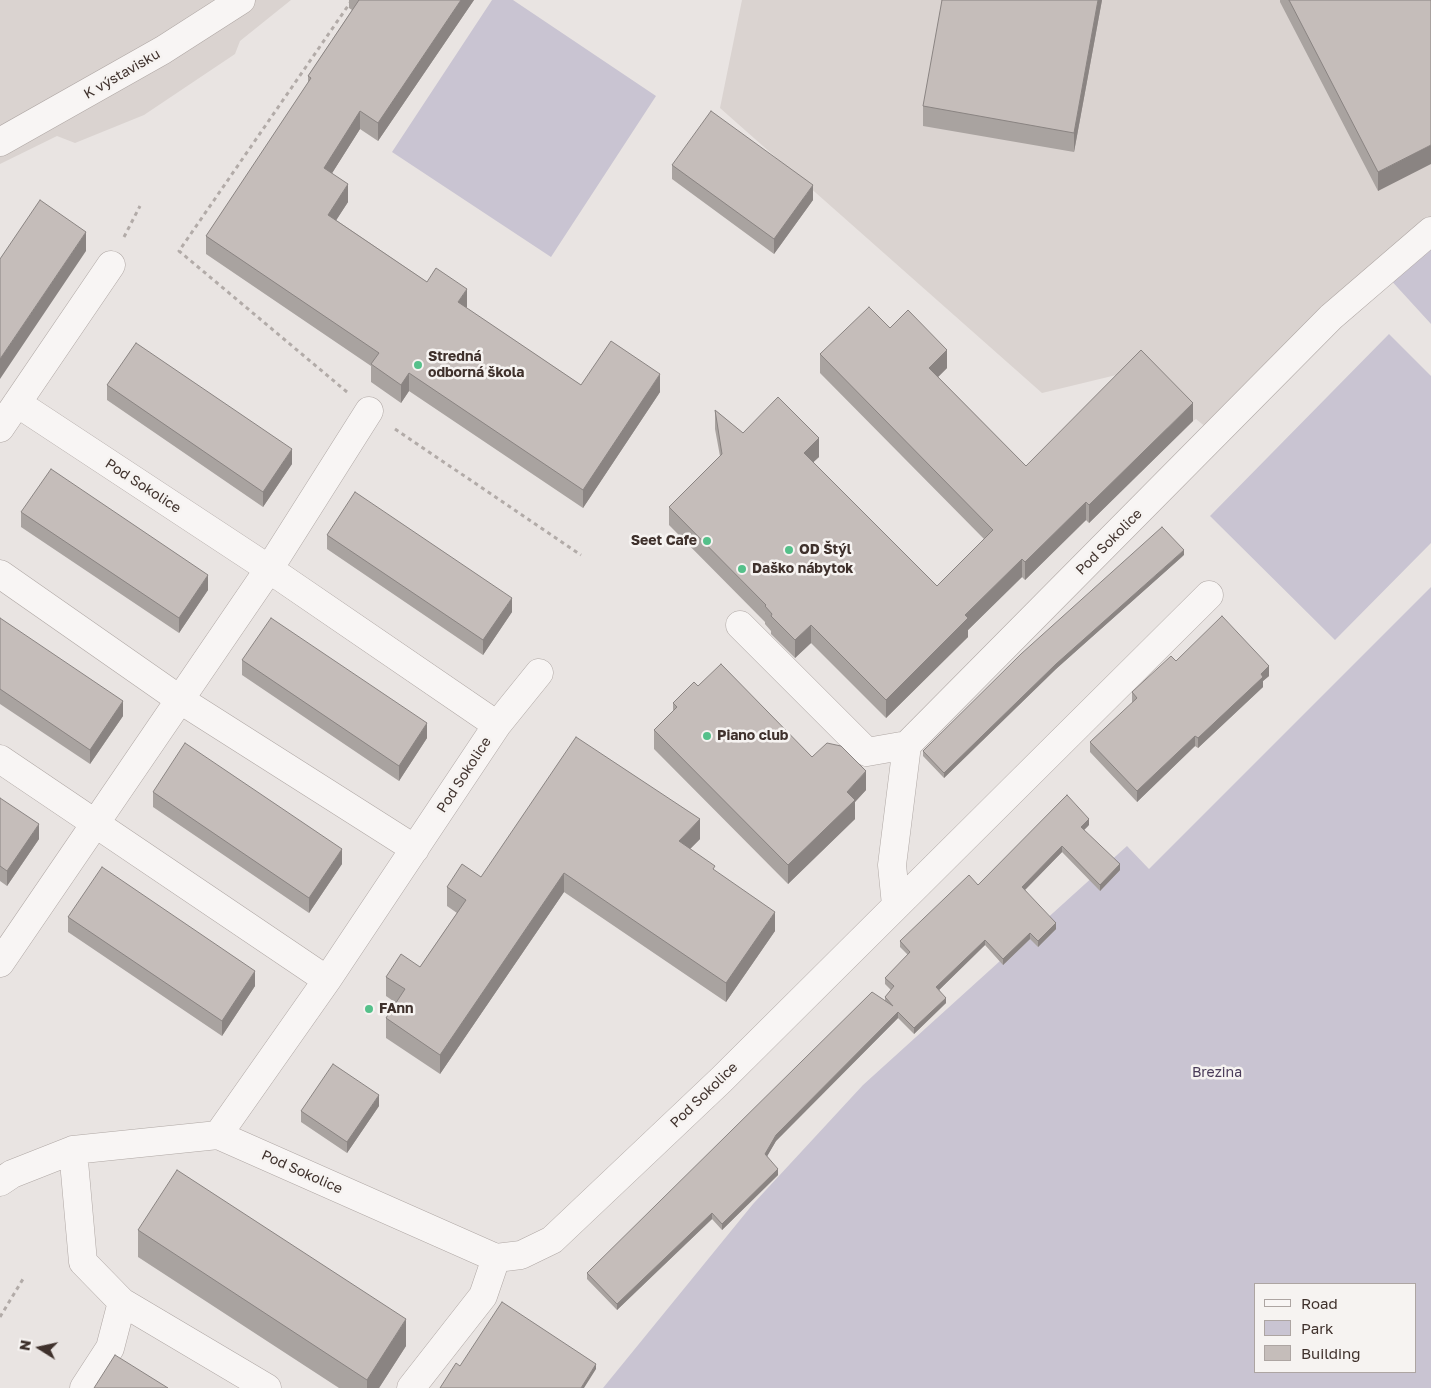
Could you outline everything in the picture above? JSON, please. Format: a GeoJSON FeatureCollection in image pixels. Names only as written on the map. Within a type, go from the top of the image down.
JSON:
{"type":"FeatureCollection","features":[{"type":"Feature","properties":{"kind":"street","name":"K výstavisku"},"geometry":{"type":"LineString","coordinates":[[0,142],[163,50],[241,0]]}},
{"type":"Feature","properties":{"kind":"street","name":"Pod Sokolice"},"geometry":{"type":"LineString","coordinates":[[908,745],[1331,318],[1431,232]]}},
{"type":"Feature","properties":{"kind":"street"},"geometry":{"type":"LineString","coordinates":[[0,428],[111,265]]}},
{"type":"Feature","properties":{"kind":"street","name":"Pod Sokolice"},"geometry":{"type":"LineString","coordinates":[[17,403],[269,569],[497,725]]}},
{"type":"Feature","properties":{"kind":"street"},"geometry":{"type":"LineString","coordinates":[[0,963],[94,822],[269,569],[369,411]]}},
{"type":"Feature","properties":{"kind":"street"},"geometry":{"type":"LineString","coordinates":[[0,574],[179,699],[415,849]]}},
{"type":"Feature","properties":{"kind":"street","name":"Pod Sokolice"},"geometry":{"type":"LineString","coordinates":[[4,1177],[73,1150],[218,1135],[496,1258],[521,1255],[552,1240],[721,1080],[1209,595]]}},
{"type":"Feature","properties":{"kind":"street"},"geometry":{"type":"LineString","coordinates":[[740,625],[867,752],[908,745],[892,866],[896,905]]}},
{"type":"Feature","properties":{"kind":"street","name":"Pod Sokolice"},"geometry":{"type":"LineString","coordinates":[[218,1135],[327,980],[497,725],[539,673]]}},
{"type":"Feature","properties":{"kind":"street"},"geometry":{"type":"LineString","coordinates":[[0,759],[327,980]]}},
{"type":"Feature","properties":{"kind":"street"},"geometry":{"type":"LineString","coordinates":[[73,1150],[83,1262],[122,1302],[267,1388]]}},
{"type":"Feature","properties":{"kind":"street"},"geometry":{"type":"LineString","coordinates":[[411,1388],[483,1296],[496,1258]]}},
{"type":"Feature","properties":{"kind":"street"},"geometry":{"type":"LineString","coordinates":[[84,1388],[110,1348],[122,1302]]}},
{"type":"Feature","properties":{"kind":"path"},"geometry":{"type":"LineString","coordinates":[[352,0],[179,251],[369,411],[581,555]]}},
{"type":"Feature","properties":{"kind":"path"},"geometry":{"type":"LineString","coordinates":[[0,1317],[23,1279]]}},
{"type":"Feature","properties":{"kind":"shaded area"},"geometry":{"type":"Polygon","coordinates":[[[0,0],[291,0],[240,41],[235,54],[144,115],[75,143],[57,136],[0,164],[0,0]]]}},
{"type":"Feature","properties":{"kind":"shaded area"},"geometry":{"type":"Polygon","coordinates":[[[742,0],[1431,0],[1431,242],[1213,433],[1196,419],[1193,421],[1141,369],[1042,393],[720,108],[742,0]]]}},
{"type":"Feature","properties":{"kind":"green space"},"geometry":{"type":"Polygon","coordinates":[[[492,0],[513,0],[656,96],[551,257],[392,152],[492,0]]]}},
{"type":"Feature","properties":{"kind":"green space"},"geometry":{"type":"Polygon","coordinates":[[[1431,242],[1431,324],[1388,277],[1431,242]]]}},
{"type":"Feature","properties":{"kind":"green space"},"geometry":{"type":"Polygon","coordinates":[[[1389,334],[1431,376],[1431,543],[1335,640],[1210,516],[1389,334]]]}},
{"type":"Feature","properties":{"kind":"green space","name":"Brezina"},"geometry":{"type":"Polygon","coordinates":[[[1431,587],[1431,1388],[603,1388],[753,1204],[863,1085],[1127,846],[1149,869],[1431,587]]]}},
{"type":"Feature","properties":{"kind":"building"},"geometry":{"type":"Polygon","coordinates":[[[359,0],[461,0],[378,123],[360,111],[324,168],[348,184],[328,215],[427,282],[436,268],[467,289],[458,302],[581,385],[611,341],[660,374],[583,490],[409,373],[401,385],[371,364],[379,353],[206,236],[311,78],[308,76],[359,0]]]}},
{"type":"Feature","properties":{"kind":"building"},"geometry":{"type":"Polygon","coordinates":[[[942,0],[1098,0],[1074,133],[923,106],[942,0]]]}},
{"type":"Feature","properties":{"kind":"building"},"geometry":{"type":"Polygon","coordinates":[[[1289,0],[1431,0],[1431,145],[1378,172],[1289,0]]]}},
{"type":"Feature","properties":{"kind":"building"},"geometry":{"type":"Polygon","coordinates":[[[711,111],[813,185],[774,239],[672,165],[711,111]]]}},
{"type":"Feature","properties":{"kind":"building"},"geometry":{"type":"Polygon","coordinates":[[[40,200],[86,232],[0,359],[0,259],[40,200]]]}},
{"type":"Feature","properties":{"kind":"building"},"geometry":{"type":"Polygon","coordinates":[[[869,307],[890,328],[908,310],[947,350],[929,368],[1026,466],[1141,350],[1193,403],[1089,505],[1086,502],[1025,562],[1022,559],[965,615],[968,618],[886,700],[811,625],[795,640],[771,616],[772,614],[766,605],[669,507],[722,454],[715,410],[743,433],[778,397],[819,438],[804,453],[937,586],[993,530],[820,354],[869,307]]]}},
{"type":"Feature","properties":{"kind":"building"},"geometry":{"type":"Polygon","coordinates":[[[136,343],[292,449],[263,492],[107,385],[136,343]]]}},
{"type":"Feature","properties":{"kind":"building"},"geometry":{"type":"Polygon","coordinates":[[[51,469],[208,575],[179,618],[21,512],[51,469]]]}},
{"type":"Feature","properties":{"kind":"building"},"geometry":{"type":"Polygon","coordinates":[[[355,492],[512,598],[483,640],[327,535],[355,492]]]}},
{"type":"Feature","properties":{"kind":"building"},"geometry":{"type":"Polygon","coordinates":[[[1162,527],[1184,550],[1056,664],[944,773],[923,751],[1021,654],[1162,527]]]}},
{"type":"Feature","properties":{"kind":"building"},"geometry":{"type":"Polygon","coordinates":[[[1222,616],[1269,666],[1261,674],[1263,677],[1198,738],[1195,736],[1137,791],[1090,742],[1137,698],[1132,692],[1171,656],[1176,661],[1222,616]]]}},
{"type":"Feature","properties":{"kind":"building"},"geometry":{"type":"Polygon","coordinates":[[[0,618],[123,701],[90,750],[0,689],[0,618]]]}},
{"type":"Feature","properties":{"kind":"building"},"geometry":{"type":"Polygon","coordinates":[[[271,618],[427,723],[399,766],[242,660],[271,618]]]}},
{"type":"Feature","properties":{"kind":"building"},"geometry":{"type":"Polygon","coordinates":[[[721,664],[812,757],[827,743],[841,746],[866,771],[847,792],[855,800],[788,865],[654,730],[677,707],[673,703],[694,682],[698,686],[721,664]]]}},
{"type":"Feature","properties":{"kind":"building"},"geometry":{"type":"Polygon","coordinates":[[[576,737],[700,819],[679,841],[715,866],[713,869],[775,912],[726,983],[564,873],[440,1055],[386,1018],[405,989],[386,977],[401,954],[420,967],[466,900],[447,887],[462,864],[481,877],[576,737]]]}},
{"type":"Feature","properties":{"kind":"building"},"geometry":{"type":"Polygon","coordinates":[[[185,743],[342,849],[309,898],[153,792],[185,743]]]}},
{"type":"Feature","properties":{"kind":"building"},"geometry":{"type":"Polygon","coordinates":[[[1067,795],[1089,819],[1081,827],[1120,864],[1100,885],[1062,846],[1022,887],[1056,923],[1038,941],[1030,933],[1003,959],[985,940],[936,987],[946,998],[914,1028],[898,1012],[776,1135],[765,1154],[778,1169],[722,1224],[712,1213],[617,1304],[587,1273],[872,992],[893,1006],[885,997],[894,986],[885,978],[910,952],[900,941],[969,875],[978,885],[1067,795]]]}},
{"type":"Feature","properties":{"kind":"building"},"geometry":{"type":"Polygon","coordinates":[[[0,798],[39,824],[7,871],[0,866],[0,798]]]}},
{"type":"Feature","properties":{"kind":"building"},"geometry":{"type":"Polygon","coordinates":[[[102,867],[255,971],[222,1021],[68,917],[102,867]]]}},
{"type":"Feature","properties":{"kind":"building"},"geometry":{"type":"Polygon","coordinates":[[[333,1064],[379,1095],[347,1142],[301,1111],[333,1064]]]}},
{"type":"Feature","properties":{"kind":"building"},"geometry":{"type":"Polygon","coordinates":[[[177,1170],[406,1319],[367,1380],[138,1230],[177,1170]]]}},
{"type":"Feature","properties":{"kind":"building"},"geometry":{"type":"Polygon","coordinates":[[[502,1302],[596,1364],[581,1388],[440,1388],[456,1363],[460,1366],[502,1302]]]}},
{"type":"Feature","properties":{"kind":"building"},"geometry":{"type":"Polygon","coordinates":[[[115,1355],[168,1388],[94,1388],[115,1355]]]}},
{"type":"Feature","properties":{"kind":"place","name":"Stredná odborná škola"},"geometry":{"type":"Point","coordinates":[418,365]}},
{"type":"Feature","properties":{"kind":"place","name":"Seet Cafe"},"geometry":{"type":"Point","coordinates":[707,541]}},
{"type":"Feature","properties":{"kind":"place","name":"OD Štýl"},"geometry":{"type":"Point","coordinates":[789,550]}},
{"type":"Feature","properties":{"kind":"place","name":"Daško nábytok"},"geometry":{"type":"Point","coordinates":[742,569]}},
{"type":"Feature","properties":{"kind":"place","name":"Piano club"},"geometry":{"type":"Point","coordinates":[707,736]}},
{"type":"Feature","properties":{"kind":"place","name":"FAnn"},"geometry":{"type":"Point","coordinates":[369,1009]}}]}
